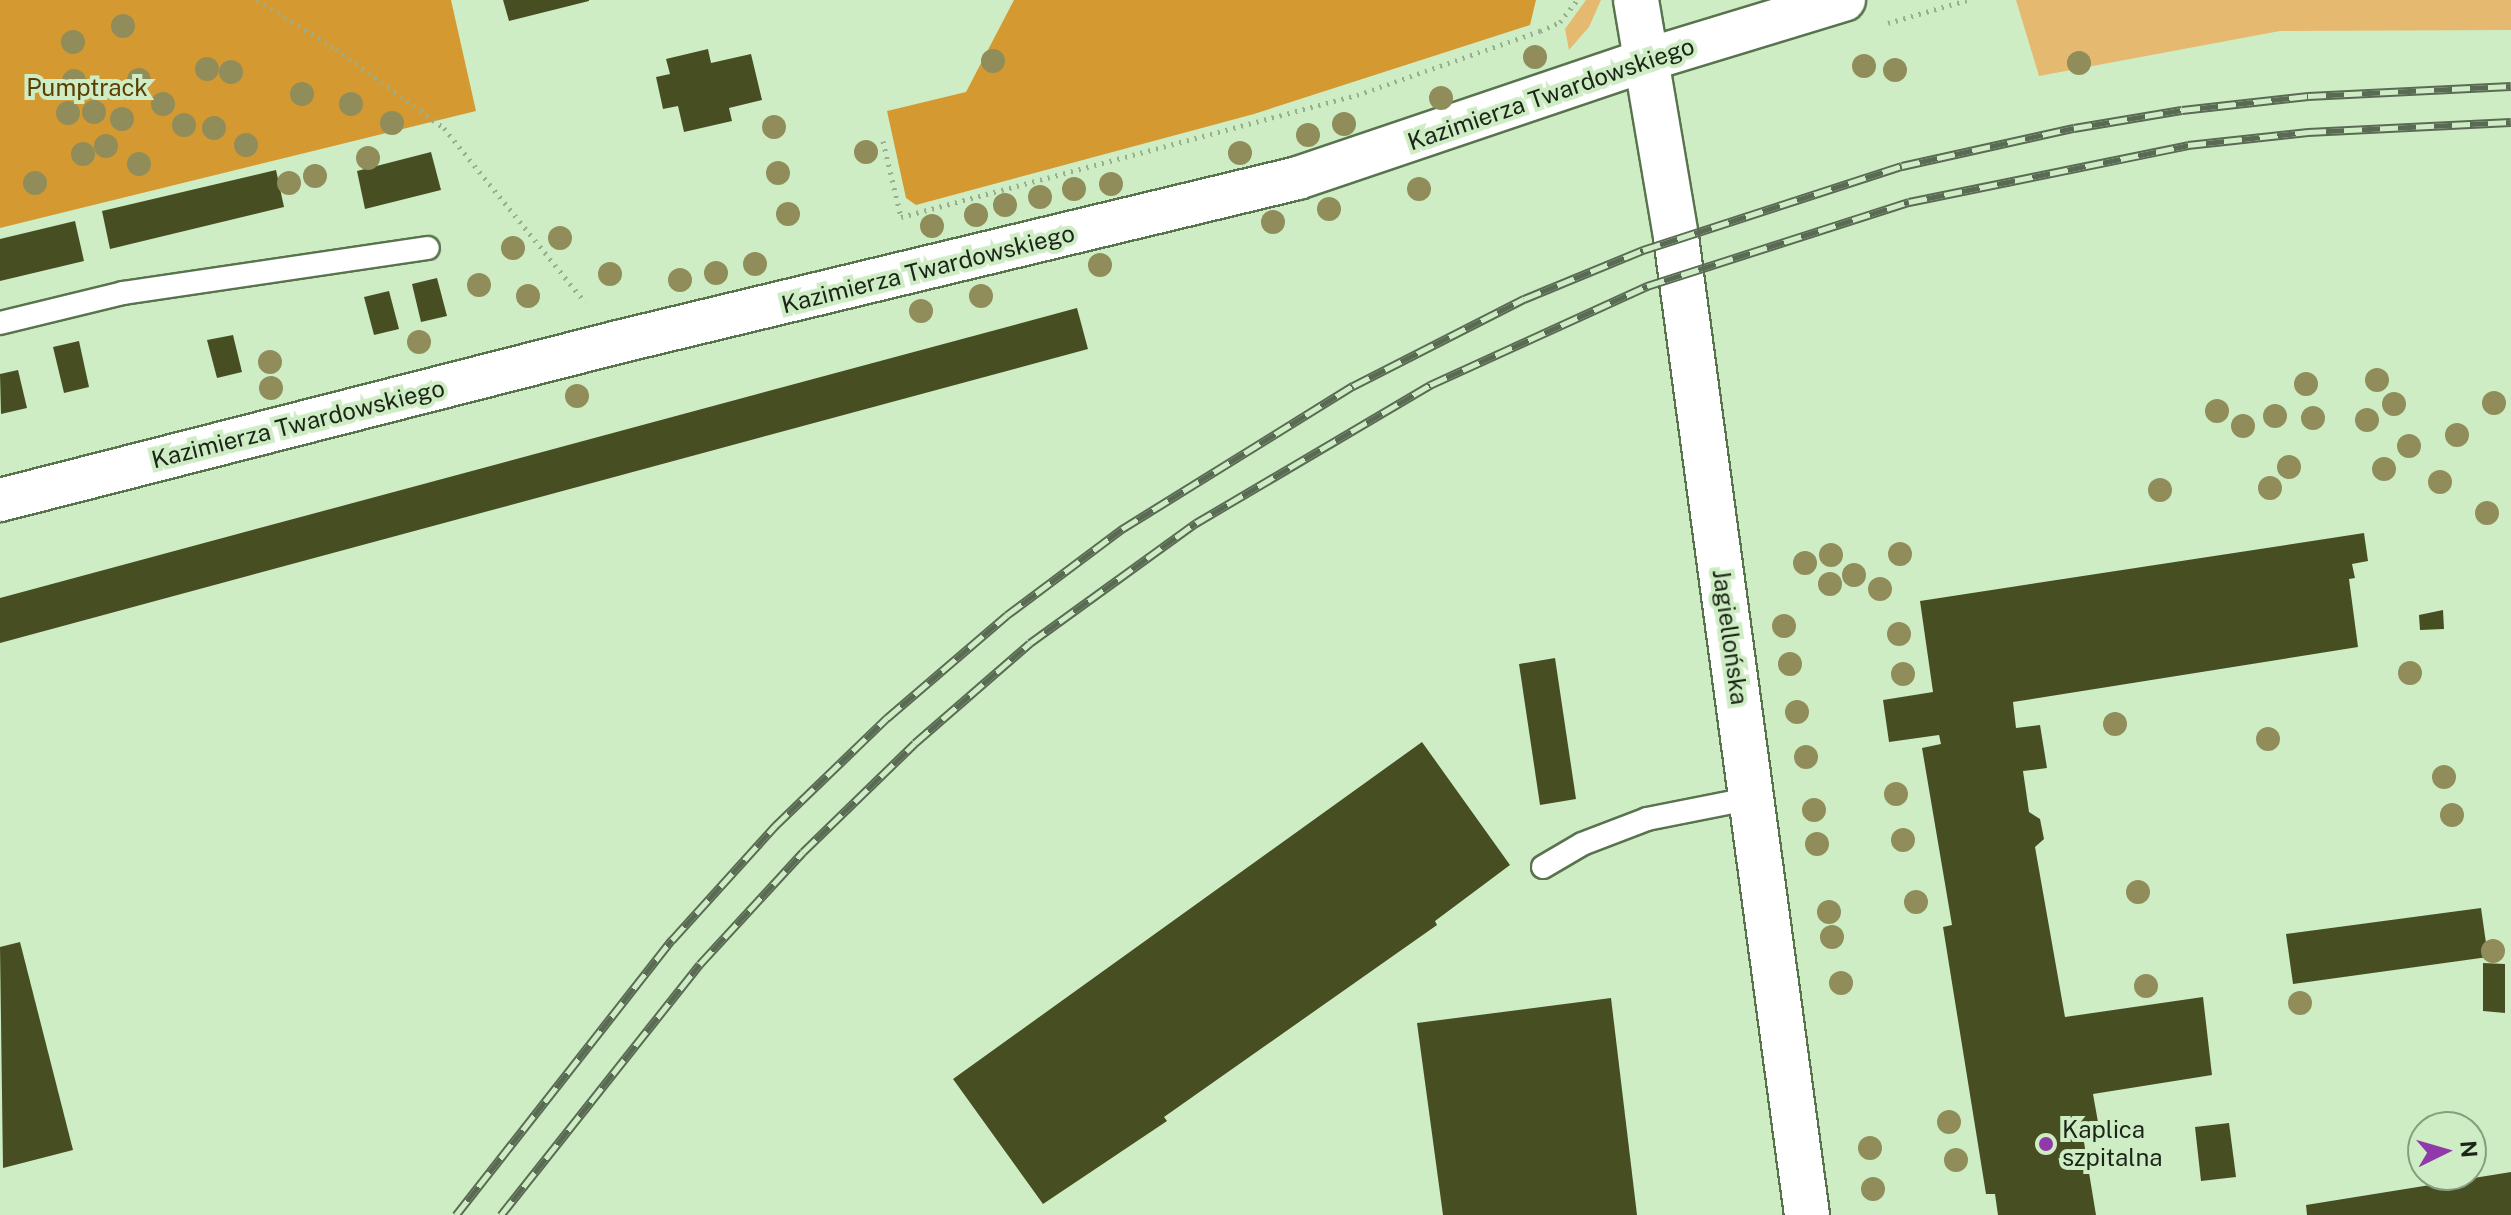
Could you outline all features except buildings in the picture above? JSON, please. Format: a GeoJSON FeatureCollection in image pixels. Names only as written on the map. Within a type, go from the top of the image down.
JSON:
{"type":"FeatureCollection","features":[{"type":"Feature","properties":{"kind":"street","name":"Jagiellońska"},"geometry":{"type":"LineString","coordinates":[[1636,0],[1676,237],[1807,1215]]}},
{"type":"Feature","properties":{"kind":"street","name":"Kazimierza Twardowskiego"},"geometry":{"type":"LineString","coordinates":[[0,500],[618,342],[1298,178],[1646,60],[1844,0]]}},
{"type":"Feature","properties":{"kind":"lane"},"geometry":{"type":"LineString","coordinates":[[0,323],[123,293],[428,248]]}},
{"type":"Feature","properties":{"kind":"lane"},"geometry":{"type":"LineString","coordinates":[[1543,867],[1582,844],[1647,819],[1753,798]]}},
{"type":"Feature","properties":{"kind":"path"},"geometry":{"type":"LineString","coordinates":[[883,141],[901,217],[1357,95],[1550,27],[1577,0]]}},
{"type":"Feature","properties":{"kind":"path"},"geometry":{"type":"LineString","coordinates":[[1881,25],[1967,0]]}},
{"type":"Feature","properties":{"kind":"path"},"geometry":{"type":"LineString","coordinates":[[260,1],[349,57],[444,128],[618,342]]}},
{"type":"Feature","properties":{"kind":"shaded area"},"geometry":{"type":"Polygon","coordinates":[[[1586,0],[1601,0],[1589,27],[1569,50],[1565,29],[1586,0]]]}},
{"type":"Feature","properties":{"kind":"shaded area"},"geometry":{"type":"Polygon","coordinates":[[[2016,0],[2511,0],[2511,30],[2280,31],[2039,76],[2016,0]]]}},
{"type":"Feature","properties":{"kind":"green space","name":"Pumptrack"},"geometry":{"type":"Polygon","coordinates":[[[0,0],[451,0],[476,111],[0,228],[0,0]]]}},
{"type":"Feature","properties":{"kind":"green space"},"geometry":{"type":"Polygon","coordinates":[[[1014,0],[1536,0],[1530,25],[1254,114],[916,205],[906,198],[887,111],[966,92],[1014,0]]]}},
{"type":"Feature","properties":{"kind":"railway"},"geometry":{"type":"LineString","coordinates":[[456,1215],[672,940],[775,826],[887,718],[1007,615],[1122,529],[1353,386],[1524,299],[1643,250],[1902,166],[2074,128],[2182,110],[2308,96],[2511,86]]}},
{"type":"Feature","properties":{"kind":"railway"},"geometry":{"type":"LineString","coordinates":[[501,1215],[700,964],[803,852],[915,743],[1030,643],[1196,523],[1430,385],[1647,286],[1909,202],[2188,145],[2308,132],[2511,122]]}},
{"type":"Feature","properties":{"kind":"place","name":"Kaplica szpitalna"},"geometry":{"type":"Point","coordinates":[2046,1144]}}]}
